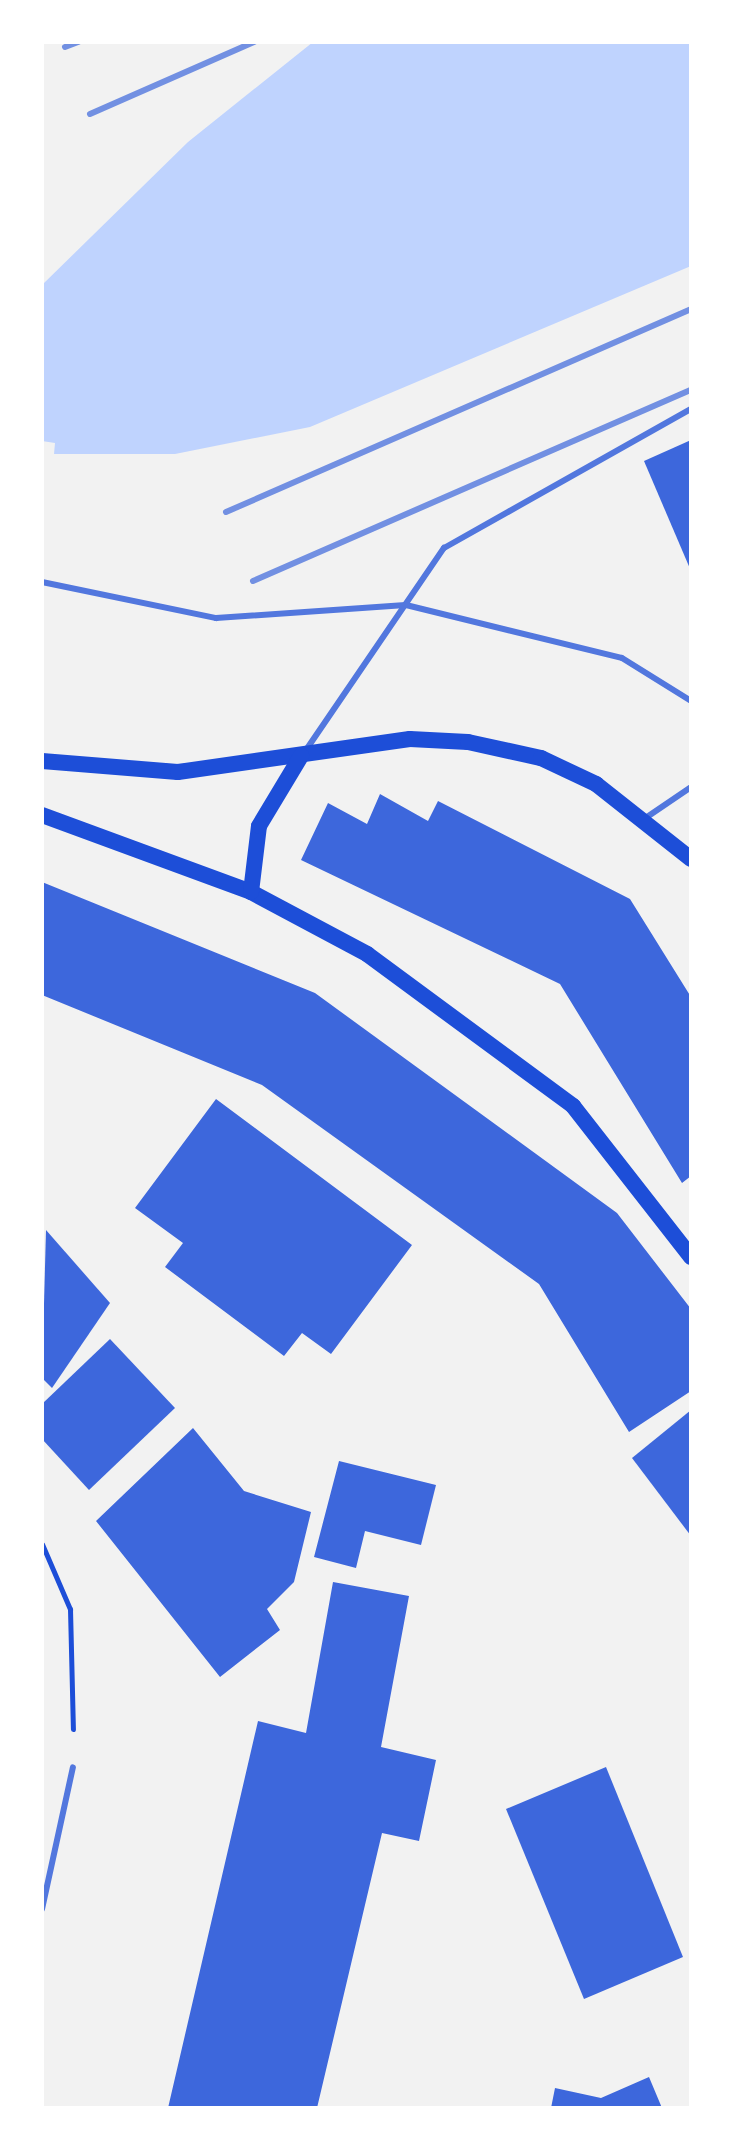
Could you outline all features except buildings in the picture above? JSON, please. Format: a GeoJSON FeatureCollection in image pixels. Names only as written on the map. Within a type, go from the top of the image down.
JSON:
{"type":"FeatureCollection","features":[{"type":"Feature","properties":{"kind":"main road"},"geometry":{"type":"LineString","coordinates":[[42,761],[178,772],[410,739],[516,750],[596,784],[691,859]]}},
{"type":"Feature","properties":{"kind":"main road"},"geometry":{"type":"LineString","coordinates":[[251,892],[259,826],[301,756]]}},
{"type":"Feature","properties":{"kind":"main road"},"geometry":{"type":"LineString","coordinates":[[42,815],[251,892],[367,954],[540,1077],[605,1142],[691,1257]]}},
{"type":"Feature","properties":{"kind":"lane"},"geometry":{"type":"LineString","coordinates":[[301,756],[444,548],[691,409]]}},
{"type":"Feature","properties":{"kind":"lane"},"geometry":{"type":"LineString","coordinates":[[42,582],[216,618],[406,605],[622,658],[691,701]]}},
{"type":"Feature","properties":{"kind":"lane"},"geometry":{"type":"LineString","coordinates":[[644,819],[691,787]]}},
{"type":"Feature","properties":{"kind":"lane"},"geometry":{"type":"LineString","coordinates":[[42,1909],[73,1767]]}},
{"type":"Feature","properties":{"kind":"path"},"geometry":{"type":"LineString","coordinates":[[42,1544],[70,1609],[73,1767]]}},
{"type":"Feature","properties":{"kind":"water"},"geometry":{"type":"Polygon","coordinates":[[[313,42],[691,42],[691,266],[310,427],[175,454],[54,454],[55,443],[42,441],[42,285],[188,142],[313,42]]]}},
{"type":"Feature","properties":{"kind":"railway"},"geometry":{"type":"LineString","coordinates":[[65,47],[78,42]]}},
{"type":"Feature","properties":{"kind":"railway"},"geometry":{"type":"LineString","coordinates":[[90,114],[254,42]]}},
{"type":"Feature","properties":{"kind":"railway"},"geometry":{"type":"LineString","coordinates":[[226,512],[691,309]]}},
{"type":"Feature","properties":{"kind":"railway"},"geometry":{"type":"LineString","coordinates":[[253,581],[691,390]]}}]}
